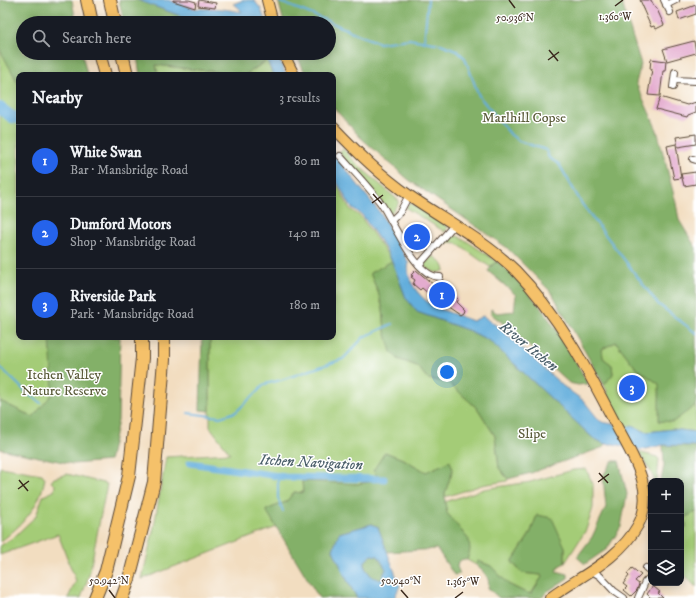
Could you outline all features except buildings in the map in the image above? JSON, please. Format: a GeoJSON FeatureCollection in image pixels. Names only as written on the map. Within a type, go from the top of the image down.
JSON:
{"type":"FeatureCollection","features":[{"type":"Feature","properties":{"kind":"highway"},"geometry":{"type":"LineString","coordinates":[[87,0],[90,16]]}},
{"type":"Feature","properties":{"kind":"highway"},"geometry":{"type":"LineString","coordinates":[[110,0],[113,16]]}},
{"type":"Feature","properties":{"kind":"highway"},"geometry":{"type":"LineString","coordinates":[[101,60],[104,72]]}},
{"type":"Feature","properties":{"kind":"highway"},"geometry":{"type":"LineString","coordinates":[[124,60],[126,72]]}},
{"type":"Feature","properties":{"kind":"highway"},"geometry":{"type":"LineString","coordinates":[[95,598],[106,571],[129,476],[142,358],[142,340]]}},
{"type":"Feature","properties":{"kind":"highway"},"geometry":{"type":"LineString","coordinates":[[122,598],[129,579],[154,482],[164,360],[164,340]]}},
{"type":"Feature","properties":{"kind":"main road"},"geometry":{"type":"LineString","coordinates":[[266,0],[271,16]]}},
{"type":"Feature","properties":{"kind":"main road"},"geometry":{"type":"LineString","coordinates":[[286,60],[292,72]]}},
{"type":"Feature","properties":{"kind":"main road"},"geometry":{"type":"LineString","coordinates":[[336,130],[359,154],[409,195],[480,242],[514,270],[550,312],[575,349],[633,457],[645,489],[646,497],[643,513],[638,524],[622,548],[592,571],[567,585],[550,598]]}},
{"type":"Feature","properties":{"kind":"street"},"geometry":{"type":"LineString","coordinates":[[670,12],[665,2],[676,0]]}},
{"type":"Feature","properties":{"kind":"street"},"geometry":{"type":"LineString","coordinates":[[673,87],[675,72]]}},
{"type":"Feature","properties":{"kind":"street"},"geometry":{"type":"LineString","coordinates":[[674,80],[696,81]]}},
{"type":"Feature","properties":{"kind":"street"},"geometry":{"type":"LineString","coordinates":[[340,156],[382,206],[402,242],[419,265],[433,276],[440,277]]}},
{"type":"Feature","properties":{"kind":"street"},"geometry":{"type":"LineString","coordinates":[[391,221],[400,212],[409,195]]}},
{"type":"Feature","properties":{"kind":"street"},"geometry":{"type":"LineString","coordinates":[[419,265],[454,225]]}},
{"type":"Feature","properties":{"kind":"street"},"geometry":{"type":"LineString","coordinates":[[592,571],[600,576],[614,591],[624,598]]}},
{"type":"Feature","properties":{"kind":"street"},"geometry":{"type":"LineString","coordinates":[[638,598],[645,582],[648,579]]}},
{"type":"Feature","properties":{"kind":"green space"},"geometry":{"type":"Polygon","coordinates":[[[0,0],[72,0],[75,16],[16,16],[16,60],[84,60],[86,72],[16,72],[16,79],[0,50],[0,0]]]}},
{"type":"Feature","properties":{"kind":"green space"},"geometry":{"type":"Polygon","coordinates":[[[119,0],[137,0],[181,16],[122,16],[119,0]]]}},
{"type":"Feature","properties":{"kind":"green space","name":"Marlhill Copse"},"geometry":{"type":"Polygon","coordinates":[[[278,0],[288,0],[293,2],[294,0],[621,0],[641,64],[636,83],[657,130],[679,220],[696,248],[696,405],[673,422],[659,421],[659,384],[636,368],[616,342],[602,349],[603,358],[612,365],[613,374],[604,385],[552,293],[506,247],[409,180],[360,137],[336,110],[336,72],[305,72],[299,60],[336,60],[336,16],[282,16],[278,0]]]}},
{"type":"Feature","properties":{"kind":"green space","name":"Itchen Valley Nature Reserve"},"geometry":{"type":"Polygon","coordinates":[[[0,48],[17,72],[16,340],[106,340],[33,417],[0,401],[0,48]]]}},
{"type":"Feature","properties":{"kind":"green space"},"geometry":{"type":"Polygon","coordinates":[[[138,60],[266,61],[250,72],[218,72],[156,65],[157,72],[140,72],[138,60]]]}},
{"type":"Feature","properties":{"kind":"green space"},"geometry":{"type":"Polygon","coordinates":[[[265,60],[267,60],[272,72],[250,72],[265,62],[265,60]]]}},
{"type":"Feature","properties":{"kind":"green space"},"geometry":{"type":"Polygon","coordinates":[[[156,65],[218,72],[157,72],[156,65]]]}},
{"type":"Feature","properties":{"kind":"green space"},"geometry":{"type":"Polygon","coordinates":[[[343,149],[359,166],[399,201],[390,214],[341,155],[339,152],[343,149]]]}},
{"type":"Feature","properties":{"kind":"green space"},"geometry":{"type":"Polygon","coordinates":[[[336,183],[350,209],[361,217],[392,261],[370,273],[383,309],[385,331],[398,359],[417,366],[428,379],[449,383],[478,409],[495,436],[499,468],[508,479],[507,481],[482,485],[445,497],[453,469],[426,472],[405,460],[385,452],[381,480],[357,484],[302,481],[303,493],[294,492],[286,502],[267,510],[277,527],[142,579],[154,527],[166,457],[230,453],[210,427],[210,340],[336,340],[336,183]]]}},
{"type":"Feature","properties":{"kind":"green space"},"geometry":{"type":"Polygon","coordinates":[[[409,202],[448,227],[445,232],[406,208],[409,202]]]}},
{"type":"Feature","properties":{"kind":"green space"},"geometry":{"type":"Polygon","coordinates":[[[450,236],[462,238],[498,262],[494,263],[490,267],[456,243],[450,242],[441,247],[450,236]]]}},
{"type":"Feature","properties":{"kind":"green space"},"geometry":{"type":"Polygon","coordinates":[[[433,256],[440,262],[445,270],[442,272],[436,272],[423,265],[433,256]]]}},
{"type":"Feature","properties":{"kind":"green space","name":"Slipe"},"geometry":{"type":"Polygon","coordinates":[[[392,261],[406,298],[417,312],[470,331],[490,341],[593,438],[605,444],[604,447],[531,473],[508,479],[499,468],[495,436],[478,409],[449,383],[428,379],[417,366],[398,359],[391,352],[385,331],[383,309],[370,273],[392,261]]]}},
{"type":"Feature","properties":{"kind":"green space"},"geometry":{"type":"Polygon","coordinates":[[[498,262],[525,289],[549,318],[588,384],[578,385],[569,383],[509,328],[491,314],[491,309],[497,313],[514,311],[516,295],[488,271],[494,263],[498,262]]]}},
{"type":"Feature","properties":{"kind":"green space"},"geometry":{"type":"Polygon","coordinates":[[[50,340],[120,340],[118,421],[109,461],[73,464],[0,449],[0,401],[33,417],[53,393],[50,340]]]}},
{"type":"Feature","properties":{"kind":"green space"},"geometry":{"type":"Polygon","coordinates":[[[202,340],[210,340],[210,411],[200,410],[202,340]]]}},
{"type":"Feature","properties":{"kind":"green space"},"geometry":{"type":"Polygon","coordinates":[[[616,342],[636,368],[659,384],[696,396],[696,432],[673,429],[646,432],[635,427],[623,426],[607,395],[604,385],[613,374],[612,365],[603,358],[602,349],[616,342]]]}},
{"type":"Feature","properties":{"kind":"green space"},"geometry":{"type":"Polygon","coordinates":[[[663,445],[696,446],[696,512],[685,517],[686,527],[684,527],[684,478],[662,478],[664,465],[663,445]]]}},
{"type":"Feature","properties":{"kind":"green space"},"geometry":{"type":"Polygon","coordinates":[[[385,452],[405,460],[426,472],[450,461],[453,469],[445,493],[445,502],[447,513],[469,540],[470,550],[467,560],[463,559],[458,562],[457,567],[460,574],[454,575],[437,549],[386,552],[378,527],[372,524],[339,533],[333,550],[357,598],[319,598],[266,510],[286,502],[294,492],[303,493],[302,481],[357,484],[381,480],[373,471],[385,452]]]}},
{"type":"Feature","properties":{"kind":"green space"},"geometry":{"type":"Polygon","coordinates":[[[638,452],[657,457],[659,459],[657,478],[654,478],[638,452]]]}},
{"type":"Feature","properties":{"kind":"green space"},"geometry":{"type":"Polygon","coordinates":[[[612,461],[619,461],[627,494],[621,527],[607,549],[585,564],[577,557],[592,537],[606,507],[603,476],[612,461]]]}},
{"type":"Feature","properties":{"kind":"green space"},"geometry":{"type":"Polygon","coordinates":[[[0,467],[42,474],[45,478],[43,488],[34,507],[23,522],[0,542],[0,467]]]}},
{"type":"Feature","properties":{"kind":"green space"},"geometry":{"type":"Polygon","coordinates":[[[586,469],[593,484],[593,508],[586,530],[565,563],[565,547],[537,515],[530,534],[512,562],[522,573],[541,575],[542,577],[531,594],[508,584],[491,566],[478,561],[476,565],[467,560],[469,544],[467,538],[451,521],[445,510],[445,502],[484,489],[530,482],[573,470],[586,469]]]}},
{"type":"Feature","properties":{"kind":"green space"},"geometry":{"type":"Polygon","coordinates":[[[67,474],[107,484],[89,575],[81,598],[68,598],[76,581],[58,534],[0,555],[0,546],[14,537],[36,516],[43,496],[54,491],[55,485],[51,482],[54,478],[67,474]]]}},
{"type":"Feature","properties":{"kind":"green space"},"geometry":{"type":"Polygon","coordinates":[[[696,512],[696,587],[684,574],[685,517],[696,512]]]}},
{"type":"Feature","properties":{"kind":"green space"},"geometry":{"type":"Polygon","coordinates":[[[537,515],[552,518],[565,547],[565,563],[559,566],[556,571],[568,574],[568,578],[548,591],[541,598],[499,598],[488,588],[489,584],[484,572],[476,565],[478,561],[491,566],[508,584],[531,594],[542,577],[541,575],[522,573],[512,562],[530,534],[537,515]]]}},
{"type":"Feature","properties":{"kind":"green space"},"geometry":{"type":"Polygon","coordinates":[[[372,555],[378,556],[386,569],[381,580],[372,577],[365,568],[365,561],[372,555]]]}},
{"type":"Feature","properties":{"kind":"water"},"geometry":{"type":"Polygon","coordinates":[[[137,0],[168,0],[193,8],[212,8],[242,12],[233,4],[243,0],[254,0],[261,9],[264,16],[181,16],[137,0]]]}},
{"type":"Feature","properties":{"kind":"water"},"geometry":{"type":"Polygon","coordinates":[[[267,60],[280,60],[285,72],[272,72],[267,60]]]}},
{"type":"Feature","properties":{"kind":"water"},"geometry":{"type":"Polygon","coordinates":[[[336,156],[381,214],[409,263],[408,269],[410,280],[420,295],[429,303],[433,306],[473,321],[483,316],[500,328],[563,386],[584,401],[602,422],[627,427],[632,425],[646,432],[673,429],[696,432],[696,446],[663,445],[641,450],[614,444],[605,444],[593,438],[490,341],[470,331],[417,312],[406,298],[392,261],[386,250],[362,215],[351,207],[336,180],[336,156]]]}},
{"type":"Feature","properties":{"kind":"water"},"geometry":{"type":"Polygon","coordinates":[[[372,524],[378,527],[400,586],[394,598],[357,598],[333,550],[339,533],[372,524]],[[372,555],[365,561],[365,568],[372,577],[381,580],[386,569],[378,556],[372,555]]]}},
{"type":"Feature","properties":{"kind":"waterway"},"geometry":{"type":"LineString","coordinates":[[424,42],[428,0]]}},
{"type":"Feature","properties":{"kind":"waterway"},"geometry":{"type":"LineString","coordinates":[[280,2],[315,16]]}},
{"type":"Feature","properties":{"kind":"waterway"},"geometry":{"type":"LineString","coordinates":[[336,25],[380,43],[409,39],[441,44],[456,50],[465,58],[479,96],[511,135],[519,141],[546,150],[549,158],[559,164],[582,204],[658,304],[696,333]]}},
{"type":"Feature","properties":{"kind":"waterway"},"geometry":{"type":"LineString","coordinates":[[0,108],[12,117],[16,118]]}},
{"type":"Feature","properties":{"kind":"waterway"},"geometry":{"type":"LineString","coordinates":[[188,413],[220,417],[236,412],[265,384],[343,359],[364,337],[392,324]]}},
{"type":"Feature","properties":{"kind":"waterway"},"geometry":{"type":"LineString","coordinates":[[0,367],[29,395],[41,403]]}},
{"type":"Feature","properties":{"kind":"waterway","name":"Itchen Navigation"},"geometry":{"type":"LineString","coordinates":[[190,463],[285,477],[384,479]]}},
{"type":"Feature","properties":{"kind":"waterway"},"geometry":{"type":"LineString","coordinates":[[278,476],[278,498],[283,511]]}},
{"type":"Feature","properties":{"kind":"place","name":"Dumford Motors"},"geometry":{"type":"Point","coordinates":[417,237]}},
{"type":"Feature","properties":{"kind":"place","name":"White Swan"},"geometry":{"type":"Point","coordinates":[442,295]}},
{"type":"Feature","properties":{"kind":"place","name":"Riverside Park"},"geometry":{"type":"Point","coordinates":[632,388]}},
{"type":"Feature","properties":{"kind":"water label","name":"River Itchen"},"geometry":{"type":"Point","coordinates":[529,346]}}]}
